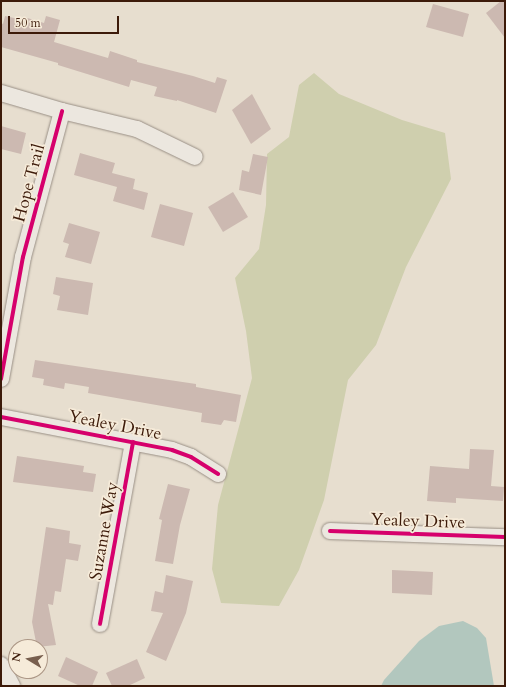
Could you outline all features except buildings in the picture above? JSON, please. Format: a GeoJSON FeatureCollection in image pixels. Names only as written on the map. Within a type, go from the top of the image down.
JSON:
{"type":"FeatureCollection","features":[{"type":"Feature","properties":{"kind":"street"},"geometry":{"type":"LineString","coordinates":[[1,93],[62,111],[137,129],[195,157]]}},
{"type":"Feature","properties":{"kind":"street","name":"Hope Trail"},"geometry":{"type":"LineString","coordinates":[[1,379],[23,257],[62,111]]}},
{"type":"Feature","properties":{"kind":"street","name":"Yealey Drive"},"geometry":{"type":"LineString","coordinates":[[1,417],[172,450],[191,457],[218,474]]}},
{"type":"Feature","properties":{"kind":"street","name":"Suzanne Way"},"geometry":{"type":"LineString","coordinates":[[100,624],[133,442]]}},
{"type":"Feature","properties":{"kind":"street","name":"Yealey Drive"},"geometry":{"type":"LineString","coordinates":[[330,531],[505,537]]}},
{"type":"Feature","properties":{"kind":"street"},"geometry":{"type":"LineString","coordinates":[[1,665],[12,686]]}},
{"type":"Feature","properties":{"kind":"green space"},"geometry":{"type":"Polygon","coordinates":[[[314,73],[339,94],[402,120],[445,133],[451,179],[406,267],[376,345],[348,380],[324,500],[299,570],[279,606],[221,603],[212,569],[218,505],[252,378],[246,331],[235,278],[259,249],[266,205],[267,154],[289,137],[299,85],[314,73]]]}},
{"type":"Feature","properties":{"kind":"shaded area"},"geometry":{"type":"Polygon","coordinates":[[[463,621],[477,628],[486,638],[494,686],[381,686],[384,680],[419,641],[439,626],[463,621]]]}},
{"type":"Feature","properties":{"kind":"cycle path"},"geometry":{"type":"LineString","coordinates":[[1,379],[23,257],[62,111]]}},
{"type":"Feature","properties":{"kind":"cycle path"},"geometry":{"type":"LineString","coordinates":[[1,417],[172,450],[191,457],[218,474]]}},
{"type":"Feature","properties":{"kind":"cycle path"},"geometry":{"type":"LineString","coordinates":[[100,624],[133,442]]}},
{"type":"Feature","properties":{"kind":"cycle path"},"geometry":{"type":"LineString","coordinates":[[330,531],[505,537]]}}]}
